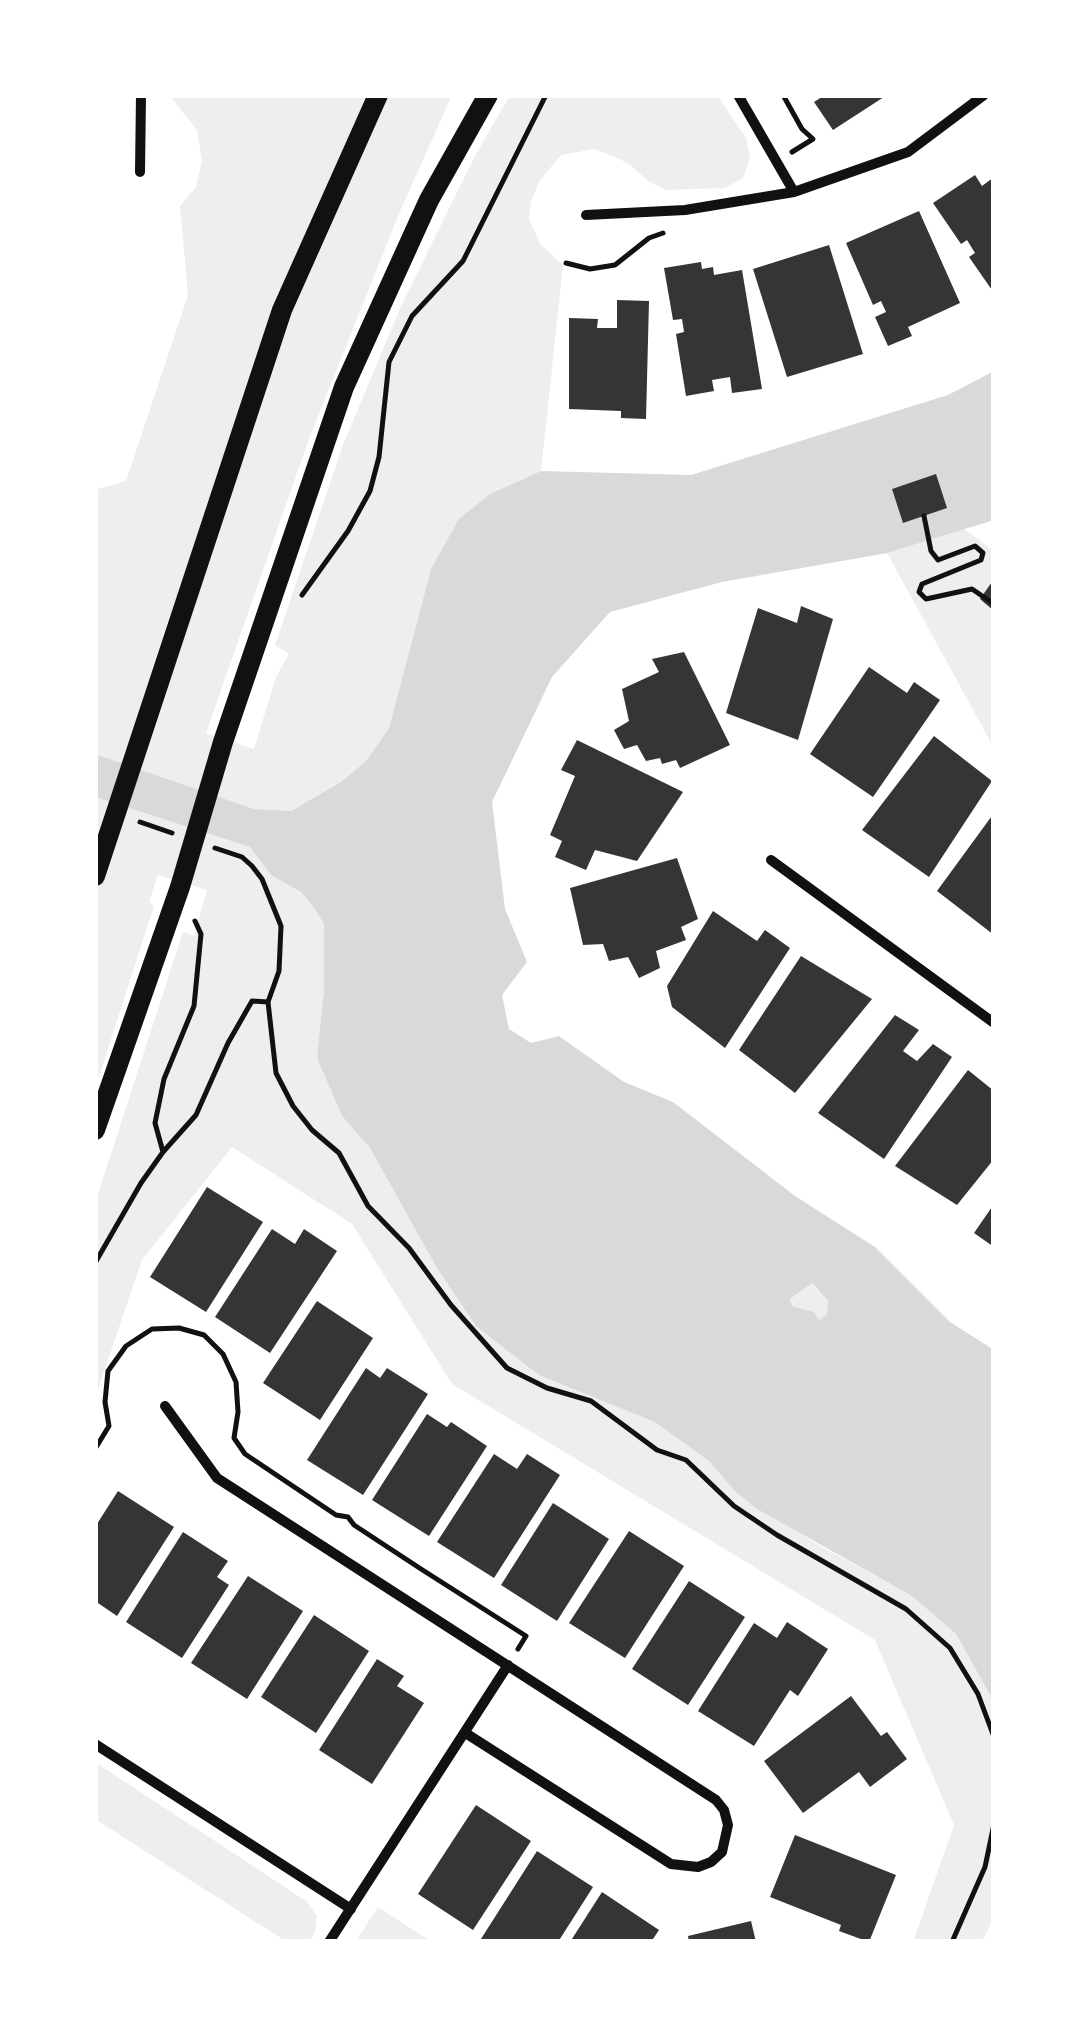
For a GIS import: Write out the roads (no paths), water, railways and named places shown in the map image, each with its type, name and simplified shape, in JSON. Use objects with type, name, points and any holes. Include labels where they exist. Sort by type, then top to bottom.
[{"type":"main road","points":[[95,876],[282,310],[378,95]]},
{"type":"main road","points":[[95,1130],[180,887],[223,742],[344,387],[429,200],[488,95]]},
{"type":"street","points":[[140,172],[141,95]]},
{"type":"street","points":[[738,95],[794,192]]},
{"type":"street","points":[[586,215],[685,210],[794,192],[908,152],[984,95]]},
{"type":"street","points":[[770,860],[994,1023]]},
{"type":"street","points":[[165,1406],[217,1478],[716,1800],[728,1825],[722,1852],[698,1868],[671,1864],[466,1734]]},
{"type":"street","points":[[330,1942],[508,1666]]},
{"type":"street","points":[[95,1744],[351,1909]]}]
